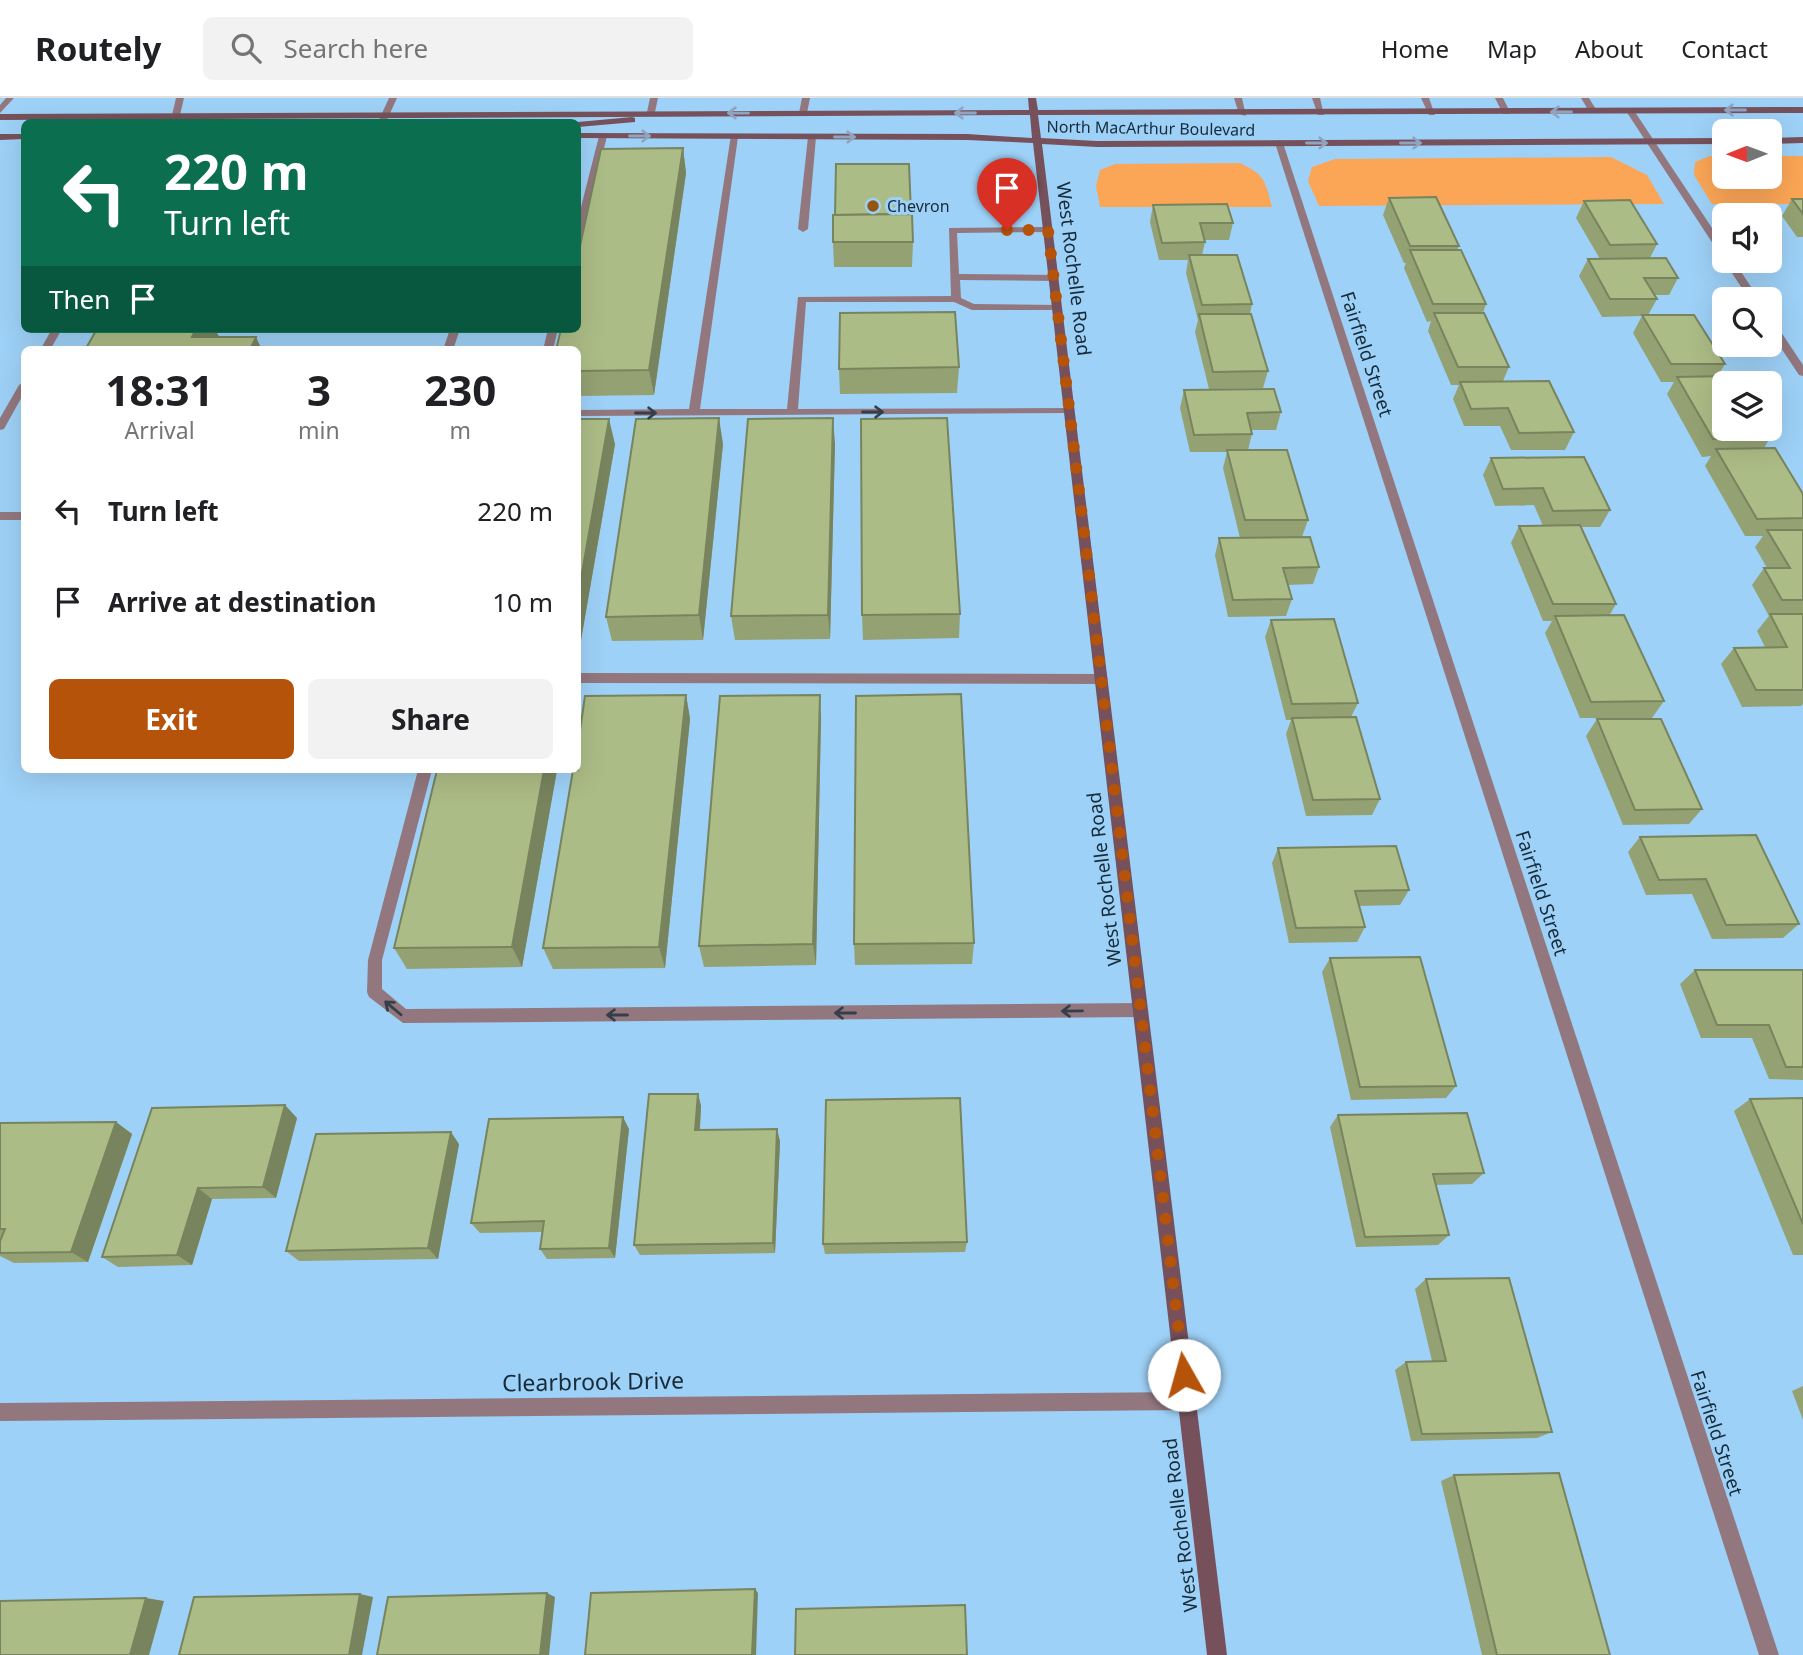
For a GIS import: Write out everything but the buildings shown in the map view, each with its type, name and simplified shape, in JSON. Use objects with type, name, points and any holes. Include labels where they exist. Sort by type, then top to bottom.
[{"type":"main road","name":"West Rochelle Road","points":[[1031,98],[1217,1655]]},
{"type":"main road","name":"North MacArthur Boulevard","points":[[0,117],[384,118],[651,112],[1243,114],[1803,110]]},
{"type":"main road","points":[[581,125],[636,120],[651,112]]},
{"type":"main road","name":"North MacArthur Boulevard","points":[[581,136],[967,137],[1097,144],[1712,141]]},
{"type":"main road","points":[[0,137],[21,137]]},
{"type":"main road","points":[[1782,141],[1803,140]]},
{"type":"street","points":[[0,110],[10,98]]},
{"type":"street","points":[[176,116],[180,98]]},
{"type":"street","points":[[384,118],[393,98]]},
{"type":"street","points":[[651,112],[654,98]]},
{"type":"street","points":[[803,113],[806,98]]},
{"type":"street","points":[[1238,98],[1243,114]]},
{"type":"street","points":[[1317,98],[1321,113]]},
{"type":"street","points":[[1425,98],[1432,113]]},
{"type":"street","points":[[1499,98],[1506,112]]},
{"type":"street","points":[[1585,98],[1593,111]]},
{"type":"street","points":[[1630,111],[1712,235]]},
{"type":"street","points":[[581,223],[603,136]]},
{"type":"street","points":[[694,412],[734,137]]},
{"type":"street","points":[[803,229],[812,137]]},
{"type":"street","name":"Fairfield Street","points":[[1279,143],[1769,1655]]},
{"type":"street","points":[[956,299],[952,230],[1048,230]]},
{"type":"street","points":[[955,278],[1054,278]]},
{"type":"street","points":[[792,412],[801,299],[956,299],[972,307],[1058,307]]},
{"type":"street","points":[[1782,342],[1803,373]]},
{"type":"street","points":[[0,427],[21,390]]},
{"type":"street","points":[[581,413],[1070,411]]},
{"type":"street","points":[[0,516],[21,516]]},
{"type":"street","points":[[581,678],[1102,679]]},
{"type":"street","points":[[424,773],[375,960],[374,992],[403,1017],[1141,1010]]},
{"type":"street","name":"Clearbrook Drive","points":[[0,1412],[1187,1401]]},
{"type":"shaded area","points":[[1712,156],[1712,189],[1782,189],[1782,156],[1803,156],[1803,204],[1712,204],[1694,175],[1695,162]]},
{"type":"shaded area","points":[[1611,157],[1647,175],[1664,204],[1319,206],[1308,181],[1312,167],[1335,159]]},
{"type":"shaded area","points":[[1240,163],[1263,179],[1272,207],[1100,207],[1096,186],[1100,170],[1115,164]]},
{"type":"place","name":"Chevron","points":[[873,206]]},
{"type":"route","points":[[1007,230],[1048,230],[1184,1375]]}]
